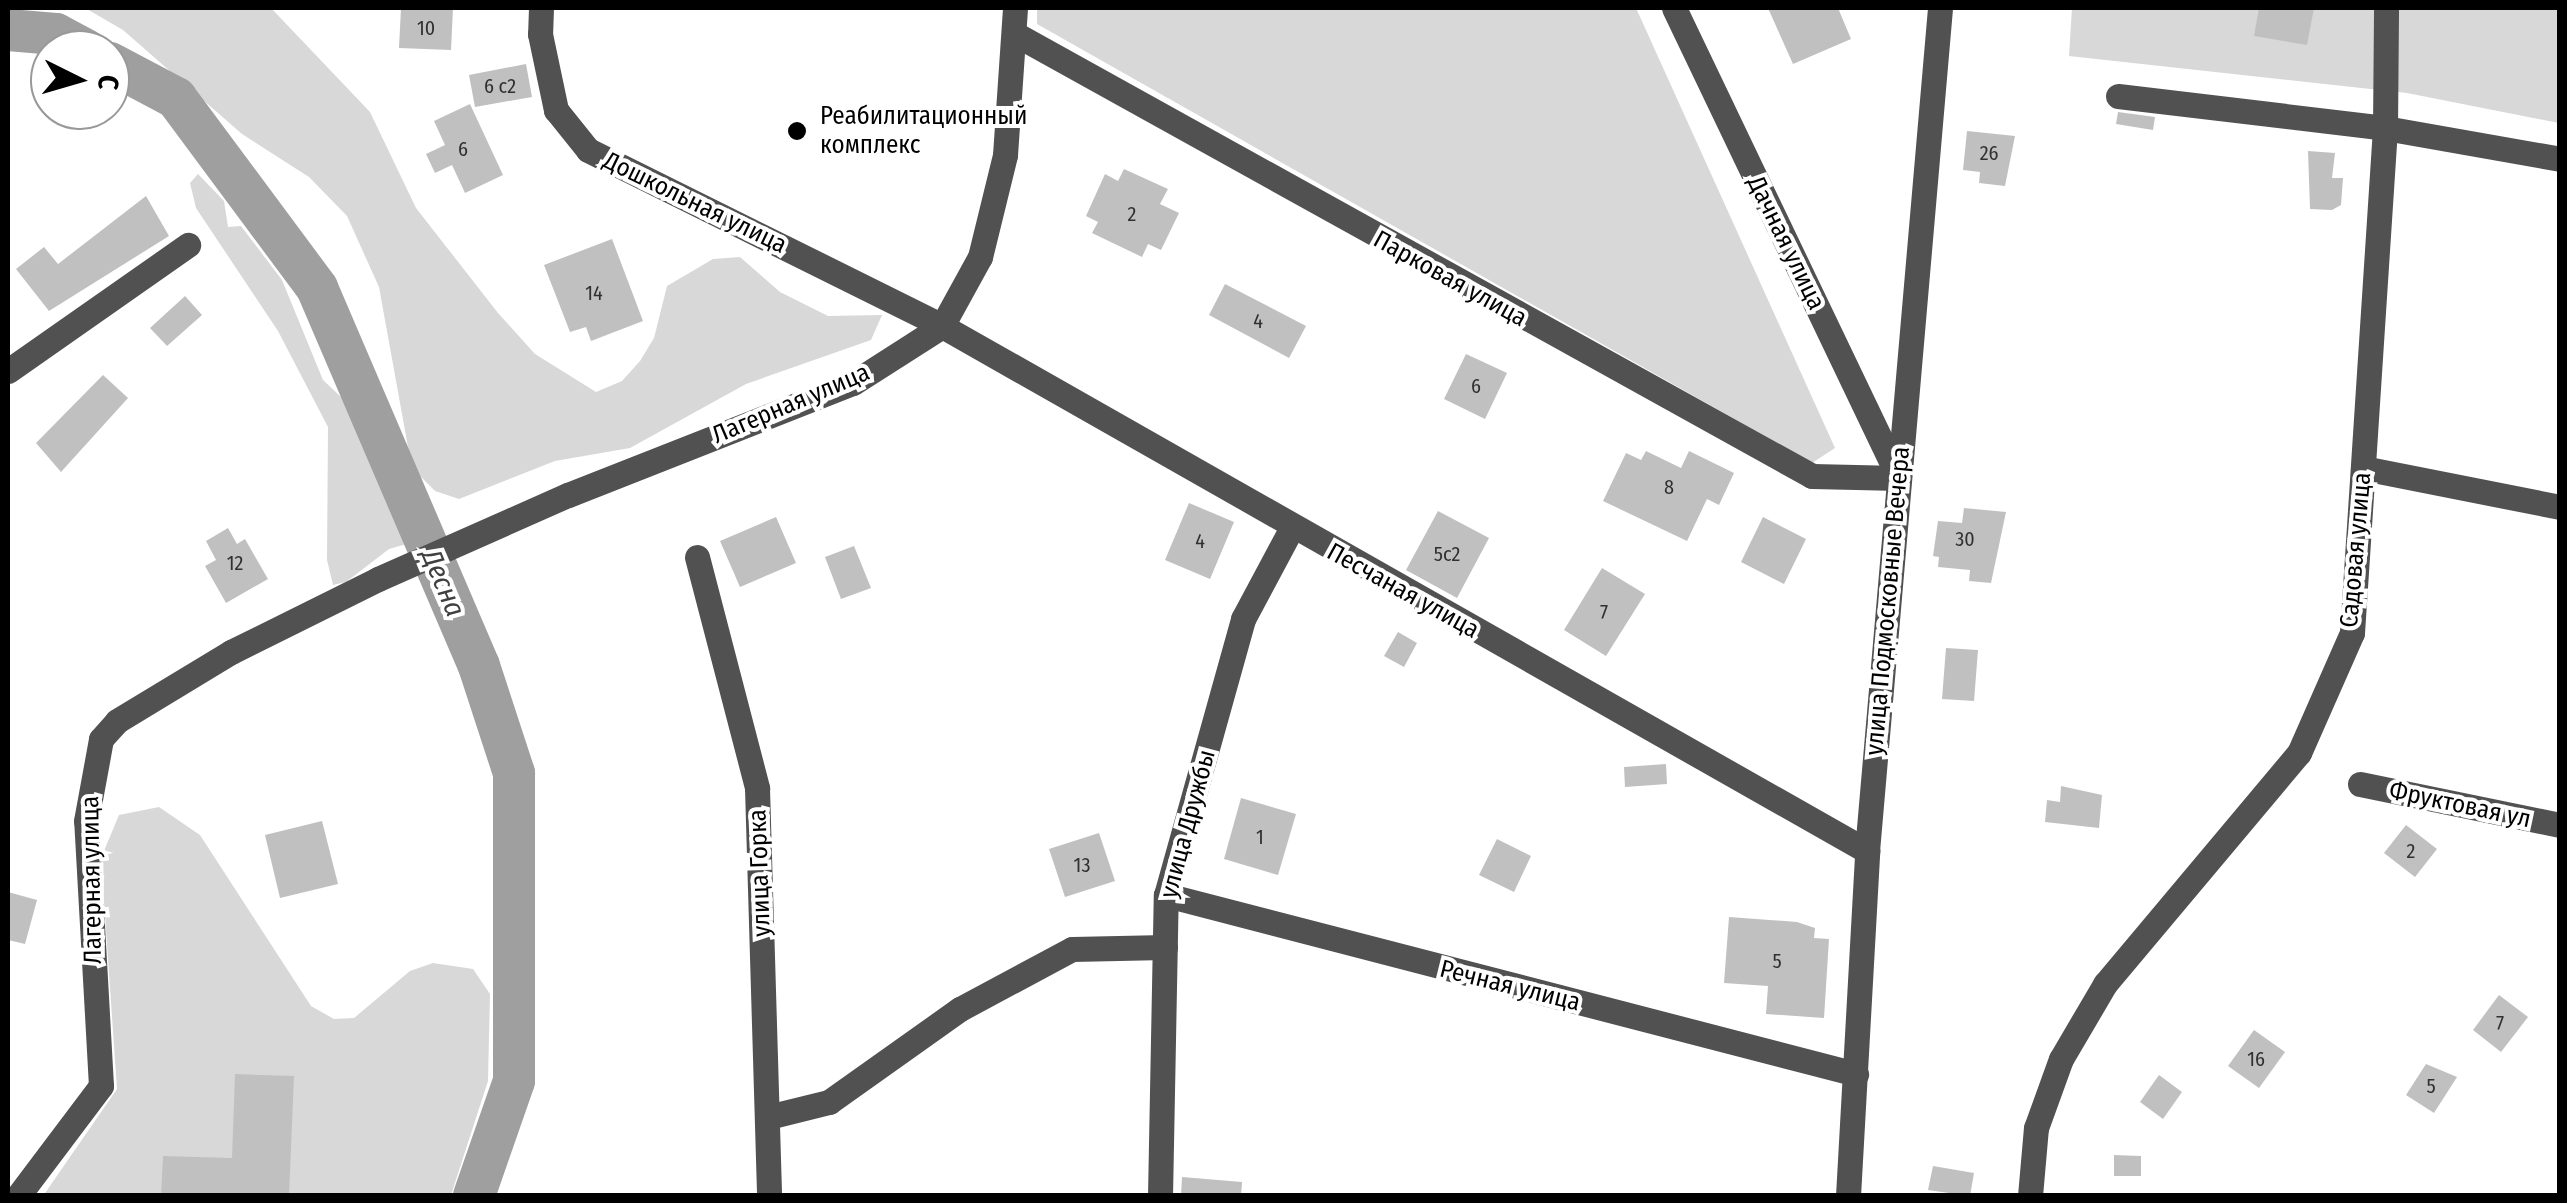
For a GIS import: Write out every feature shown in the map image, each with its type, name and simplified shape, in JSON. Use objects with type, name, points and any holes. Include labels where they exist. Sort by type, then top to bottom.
[{"type":"street","name":"Дошкольная улица","points":[[541,8],[540,34],[556,110],[588,150],[942,326]]},
{"type":"street","name":"Лагерная улица","points":[[18,1196],[100,1086],[86,821],[101,739],[117,721],[231,652],[378,579],[494,527],[853,384],[942,326],[980,257],[1006,155],[1015,8]]},
{"type":"street","name":"Дачная улица","points":[[1674,8],[1898,478]]},
{"type":"street","name":"улица Подмосковные Вечера","points":[[1848,1196],[1867,851],[1940,8]]},
{"type":"street","name":"Садовая улица","points":[[2030,1196],[2036,1128],[2062,1058],[2105,984],[2299,753],[2352,633],[2385,118],[2386,8]]},
{"type":"street","name":"Парковая улица","points":[[1015,34],[1812,476],[1898,478]]},
{"type":"street","points":[[2118,96],[2385,118],[2560,159]]},
{"type":"street","points":[[8,371],[188,245]]},
{"type":"street","name":"Песчаная улица","points":[[942,326],[1291,529],[1867,851]]},
{"type":"street","points":[[2363,468],[2560,507]]},
{"type":"street","name":"улица Дружбы","points":[[1160,1196],[1166,896],[1244,619],[1291,529]]},
{"type":"street","name":"улица Горка","points":[[696,558],[756,788],[769,1196]]},
{"type":"street","name":"Фруктовая ул","points":[[2360,784],[2560,825]]},
{"type":"street","name":"Речная улица","points":[[1166,896],[1856,1074]]},
{"type":"street","points":[[768,1118],[829,1102],[960,1009],[1072,949],[1165,947]]},
{"type":"shaded area","points":[[85,8],[271,8],[370,112],[416,208],[498,313],[535,354],[596,392],[622,381],[640,361],[654,338],[667,286],[713,259],[740,257],[780,292],[828,316],[882,315],[871,340],[746,384],[630,448],[555,461],[459,499],[435,491],[417,473],[408,447],[379,287],[347,216],[309,177],[242,134],[130,36],[130,30],[123,30]]},
{"type":"shaded area","points":[[1037,8],[1636,8],[1835,448],[1812,463],[1037,24]]},
{"type":"shaded area","points":[[2072,8],[2559,8],[2559,123],[2407,93],[2069,56]]},
{"type":"shaded area","points":[[198,174],[224,201],[228,227],[241,226],[282,280],[323,380],[342,398],[384,465],[410,543],[389,549],[346,582],[333,585],[327,560],[328,427],[278,331],[196,208],[190,183]]},
{"type":"shaded area","points":[[159,807],[200,835],[311,1006],[334,1019],[354,1018],[410,971],[433,963],[473,969],[490,994],[488,1081],[451,1195],[43,1196],[117,1089],[101,858],[119,815]]},
{"type":"building","points":[[401,8],[453,8],[451,50],[399,48]]},
{"type":"building","points":[[1768,8],[1838,8],[1851,39],[1793,64]]},
{"type":"building","points":[[2259,8],[2314,8],[2307,45],[2254,36]]},
{"type":"building","points":[[526,64],[532,97],[475,107],[469,75]]},
{"type":"building","points":[[470,104],[503,175],[465,193],[452,165],[435,173],[426,154],[445,145],[434,121]]},
{"type":"building","points":[[2118,112],[2155,117],[2153,130],[2116,124]]},
{"type":"building","points":[[1967,131],[2015,136],[2005,186],[1979,183],[1980,172],[1963,170]]},
{"type":"building","points":[[2308,151],[2335,153],[2332,178],[2343,178],[2341,205],[2332,210],[2310,209]]},
{"type":"building","points":[[1124,169],[1168,189],[1160,204],[1179,213],[1161,250],[1148,244],[1142,257],[1092,233],[1098,222],[1086,216],[1105,174],[1118,181]]},
{"type":"building","points":[[146,196],[169,236],[49,311],[16,269],[44,247],[58,264]]},
{"type":"building","points":[[612,239],[643,321],[591,341],[586,327],[570,332],[544,265]]},
{"type":"building","points":[[1225,284],[1306,326],[1289,358],[1209,315]]},
{"type":"building","points":[[185,296],[202,315],[167,346],[150,328]]},
{"type":"building","points":[[1466,354],[1507,373],[1485,419],[1444,399]]},
{"type":"building","points":[[103,375],[128,398],[61,472],[36,443]]},
{"type":"building","points":[[1646,451],[1681,468],[1689,451],[1734,473],[1719,505],[1707,499],[1687,541],[1603,501],[1626,453],[1641,460]]},
{"type":"building","points":[[1189,503],[1234,522],[1210,579],[1165,560]]},
{"type":"building","points":[[1964,508],[2006,512],[1991,583],[1969,581],[1970,570],[1938,567],[1939,557],[1933,556],[1938,521],[1962,523]]},
{"type":"building","points":[[1438,511],[1489,538],[1457,598],[1406,570]]},
{"type":"building","points":[[776,517],[796,563],[740,587],[720,541]]},
{"type":"building","points":[[1763,517],[1806,539],[1784,584],[1741,562]]},
{"type":"building","points":[[228,528],[237,544],[245,539],[268,579],[226,603],[205,566],[216,560],[206,541]]},
{"type":"building","points":[[854,546],[871,588],[841,599],[825,557]]},
{"type":"building","points":[[1602,568],[1645,594],[1606,656],[1564,630]]},
{"type":"building","points":[[1398,632],[1417,643],[1404,667],[1384,656]]},
{"type":"building","points":[[1946,648],[1978,650],[1974,701],[1942,699]]},
{"type":"building","points":[[1666,764],[1667,784],[1625,787],[1624,767]]},
{"type":"building","points":[[2061,786],[2102,795],[2099,828],[2045,822],[2047,800],[2060,802]]},
{"type":"building","points":[[1241,798],[1296,814],[1278,875],[1224,859]]},
{"type":"building","points":[[322,821],[338,884],[280,898],[265,835]]},
{"type":"building","points":[[2406,825],[2437,849],[2415,877],[2384,853]]},
{"type":"building","points":[[1099,833],[1115,881],[1065,897],[1049,849]]},
{"type":"building","points":[[1497,839],[1531,856],[1514,892],[1479,875]]},
{"type":"building","points":[[8,892],[37,900],[25,944],[8,940]]},
{"type":"building","points":[[1729,917],[1797,922],[1815,928],[1814,938],[1829,939],[1824,1018],[1766,1014],[1768,986],[1724,983]]},
{"type":"building","points":[[2499,995],[2528,1017],[2501,1052],[2473,1030]]},
{"type":"building","points":[[2254,1030],[2285,1052],[2259,1088],[2228,1066]]},
{"type":"building","points":[[2426,1064],[2457,1077],[2434,1113],[2406,1095]]},
{"type":"building","points":[[235,1074],[294,1076],[289,1196],[161,1196],[163,1156],[232,1158]]},
{"type":"building","points":[[2159,1075],[2182,1092],[2163,1119],[2140,1102]]},
{"type":"building","points":[[2114,1155],[2141,1156],[2141,1176],[2114,1176]]},
{"type":"building","points":[[1933,1166],[1974,1173],[1970,1196],[1928,1190]]},
{"type":"building","points":[[1182,1177],[1242,1182],[1241,1196],[1181,1196]]},
{"type":"waterway","name":"Десна","points":[[8,30],[30,32]]},
{"type":"waterway","name":"Десна","points":[[130,74],[176,98],[317,288],[479,666],[514,773],[514,1081],[474,1196]]},
{"type":"place","name":"Реабилитационный комплекс","points":[[797,131]]}]
